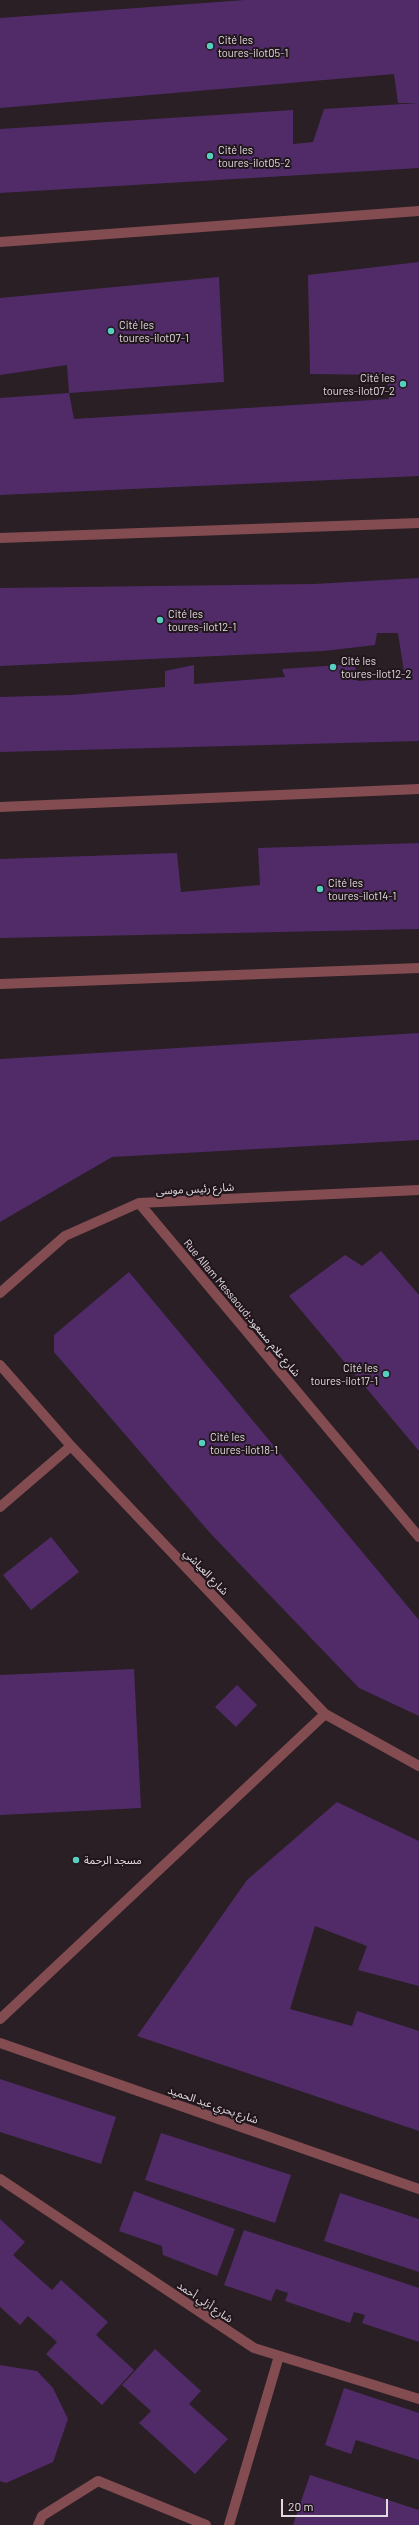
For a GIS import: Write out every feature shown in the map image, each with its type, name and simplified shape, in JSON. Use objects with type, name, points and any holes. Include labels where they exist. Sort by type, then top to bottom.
[{"type":"street","points":[[0,242],[419,211]]},
{"type":"street","points":[[0,538],[419,524]]},
{"type":"street","points":[[0,807],[419,789]]},
{"type":"street","points":[[0,984],[419,968]]},
{"type":"street","name":"شارع رئيس موسى","points":[[0,1293],[65,1236],[139,1204],[419,1190]]},
{"type":"street","name":"Rue Allam Messaoud;شارع علام مسعود","points":[[139,1204],[419,1537]]},
{"type":"street","name":"شارع العياشي","points":[[0,1364],[70,1446],[325,1714],[419,1766]]},
{"type":"street","points":[[0,1507],[70,1446]]},
{"type":"street","points":[[0,2019],[325,1714]]},
{"type":"street","name":"شارع بحري عبد الحميد","points":[[0,2043],[419,2189]]},
{"type":"street","name":"شارع أزلي أحمد","points":[[0,2179],[254,2348],[419,2399]]},
{"type":"street","points":[[229,2525],[279,2356]]},
{"type":"street","points":[[38,2525],[42,2516],[98,2481],[206,2525]]},
{"type":"building","name":"Cité les toures-ilot05-1","points":[[245,0],[419,0],[419,103],[398,103],[394,74],[0,108],[0,18]]},
{"type":"building","name":"Cité les toures-ilot05-2","points":[[419,103],[419,168],[0,193],[0,129],[293,110],[293,144],[313,142],[324,109]]},
{"type":"building","name":"Cité les toures-ilot07-2","points":[[419,262],[419,476],[0,495],[0,398],[69,393],[74,419],[389,399],[387,375],[310,374],[308,275]]},
{"type":"building","name":"Cité les toures-ilot07-1","points":[[219,277],[224,382],[69,393],[67,365],[0,375],[0,298]]},
{"type":"building","points":[[419,578],[419,741],[0,752],[0,697],[71,695],[165,687],[165,671],[194,665],[194,684],[285,677],[282,669],[355,664],[357,681],[405,678],[398,633],[377,633],[375,645],[324,651],[0,666],[0,588],[314,584]]},
{"type":"building","name":"Cité les toures-ilot14-1","points":[[419,843],[419,929],[0,938],[0,859],[177,853],[181,892],[260,885],[258,848]]},
{"type":"building","points":[[419,1033],[419,1140],[112,1157],[0,1222],[0,1059]]},
{"type":"building","name":"Cité les toures-ilot17-1","points":[[381,1251],[419,1295],[419,1451],[289,1296],[345,1255],[362,1266]]},
{"type":"building","name":"Cité les toures-ilot18-1","points":[[129,1272],[419,1620],[419,1716],[359,1688],[210,1533],[54,1352],[54,1335]]},
{"type":"building","points":[[51,1537],[79,1572],[31,1610],[3,1575]]},
{"type":"building","points":[[134,1669],[141,1808],[0,1815],[0,1675]]},
{"type":"building","points":[[237,1685],[257,1705],[236,1727],[215,1707]]},
{"type":"building","points":[[337,1802],[419,1841],[419,1986],[358,1970],[367,1946],[315,1926],[290,2009],[352,2026],[357,2011],[419,2031],[419,2131],[137,2036],[247,1880]]},
{"type":"building","points":[[0,2079],[116,2117],[101,2164],[0,2132]]},
{"type":"building","points":[[161,2133],[291,2175],[275,2223],[145,2180]]},
{"type":"building","points":[[134,2191],[235,2229],[217,2276],[163,2255],[162,2246],[119,2231]]},
{"type":"building","points":[[340,2193],[419,2219],[419,2272],[324,2241]]},
{"type":"building","points":[[0,2219],[25,2242],[13,2255],[52,2290],[61,2280],[108,2322],[96,2335],[134,2370],[102,2405],[46,2354],[57,2342],[28,2316],[20,2325],[0,2307]]},
{"type":"building","points":[[244,2230],[419,2288],[419,2342],[362,2323],[365,2315],[354,2312],[350,2323],[285,2301],[288,2293],[276,2289],[271,2301],[224,2285]]},
{"type":"building","points":[[155,2349],[201,2391],[189,2404],[228,2439],[195,2474],[139,2423],[151,2411],[122,2385]]},
{"type":"building","points":[[0,2365],[37,2371],[53,2388],[68,2419],[53,2462],[6,2483],[0,2481]]},
{"type":"building","points":[[344,2388],[419,2413],[419,2460],[356,2440],[351,2454],[325,2445]]},
{"type":"building","points":[[310,2475],[419,2510],[419,2525],[293,2525]]},
{"type":"place","name":"Cité les toures-ilot05-1","points":[[210,46]]},
{"type":"place","name":"Cité les toures-ilot05-2","points":[[210,156]]},
{"type":"place","name":"Cité les toures-ilot07-1","points":[[111,331]]},
{"type":"place","name":"Cité les toures-ilot07-2","points":[[403,384]]},
{"type":"place","name":"Cité les toures-ilot12-1","points":[[160,620]]},
{"type":"place","name":"Cité les toures-ilot12-2","points":[[333,667]]},
{"type":"place","name":"Cité les toures-ilot14-1","points":[[320,889]]},
{"type":"place","name":"Cité les toures-ilot17-1","points":[[386,1374]]},
{"type":"place","name":"Cité les toures-ilot18-1","points":[[202,1443]]},
{"type":"place","name":"مسجد الرحمة","points":[[76,1860]]}]
